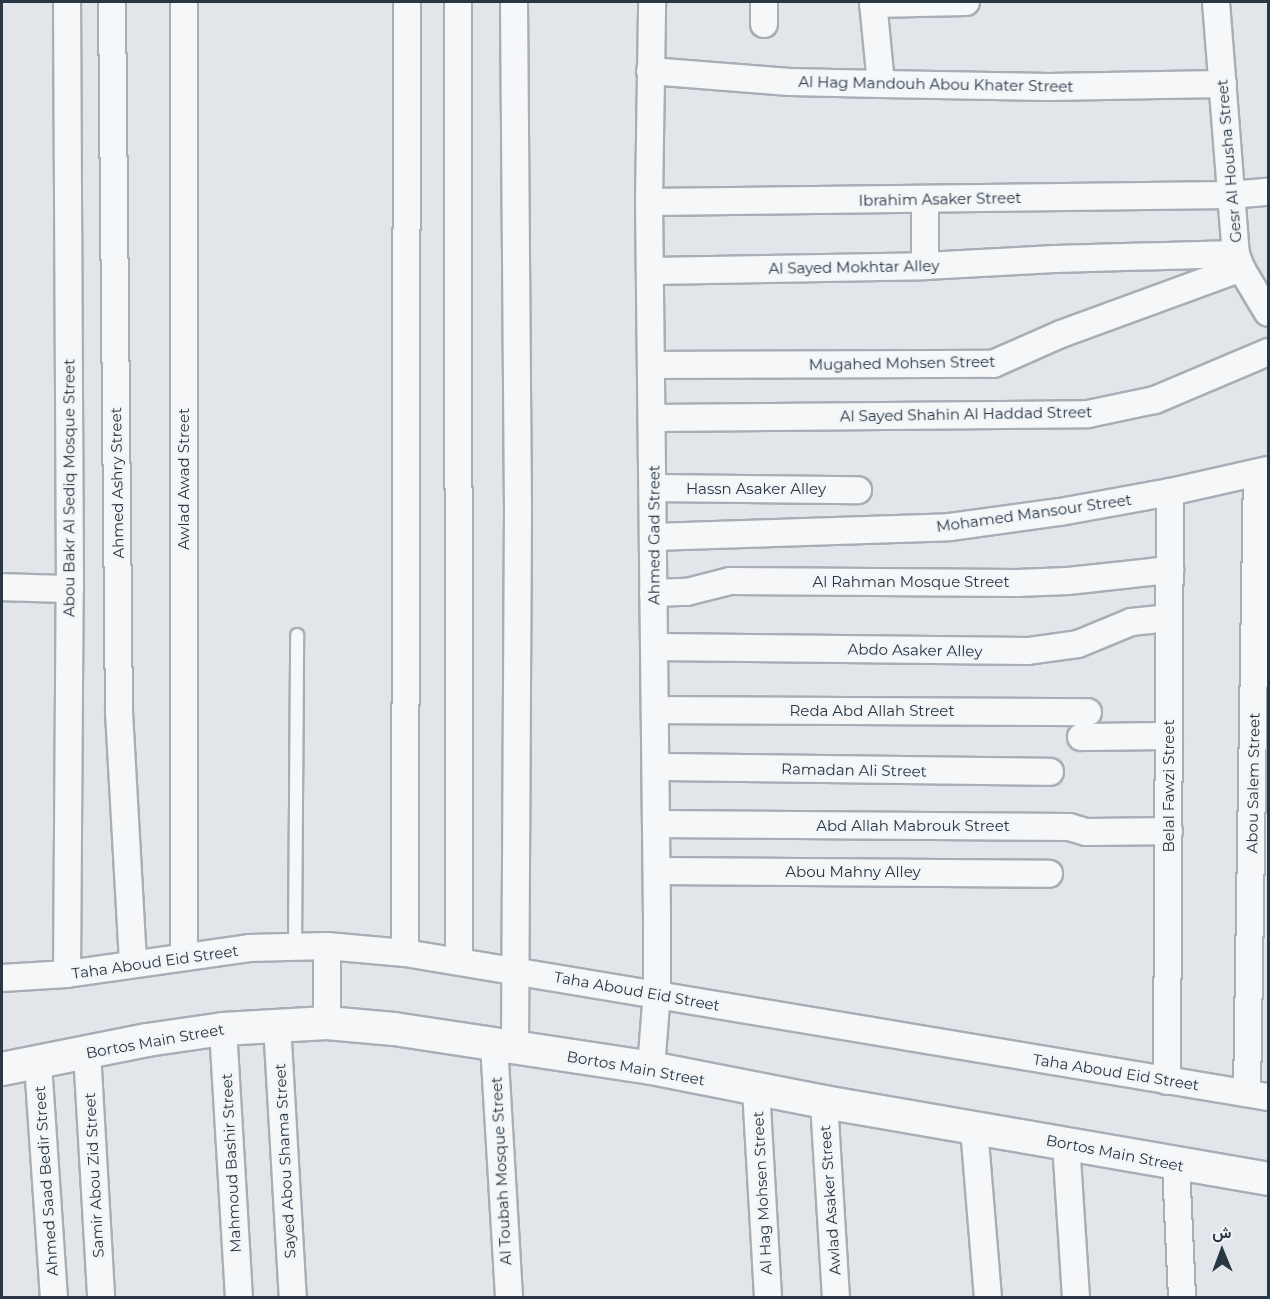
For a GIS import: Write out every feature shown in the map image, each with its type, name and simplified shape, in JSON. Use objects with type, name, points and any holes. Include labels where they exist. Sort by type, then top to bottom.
[{"type":"street","name":"Abou Bakr Al Sediq Mosque Street","points":[[67,2],[70,589],[67,974]]},
{"type":"street","name":"Ahmed Ashry Street","points":[[112,2],[119,712],[133,964]]},
{"type":"street","name":"Awlad Awad Street","points":[[184,2],[184,957]]},
{"type":"street","points":[[405,953],[407,2]]},
{"type":"street","points":[[458,2],[459,961]]},
{"type":"street","name":"Al Toubah Mosque Street","points":[[509,1298],[505,1046],[514,970],[518,508],[514,2]]},
{"type":"street","name":"Ahmed Gad Street","points":[[651,1068],[657,994],[656,646],[653,593],[652,271],[649,202],[652,2]]},
{"type":"street","points":[[881,84],[873,3],[966,2]]},
{"type":"street","name":"Gesr Al Housha Street","points":[[1216,2],[1230,195],[1239,261],[1269,313]]},
{"type":"street","name":"Al Hag Mandouh Abou Khater Street","points":[[650,71],[790,82],[1049,87],[1223,84]]},
{"type":"street","name":"Ibrahim Asaker Street","points":[[649,202],[1230,195],[1269,192]]},
{"type":"street","points":[[925,199],[925,266]]},
{"type":"street","name":"Al Sayed Mokhtar Alley","points":[[652,271],[925,266],[1055,259],[1239,261]]},
{"type":"street","name":"Mugahed Mohsen Street","points":[[652,364],[993,364],[1239,261]]},
{"type":"street","name":"Al Sayed Shahin Al Haddad Street","points":[[653,418],[1088,414],[1155,400],[1269,352]]},
{"type":"street","name":"Mohamed Mansour Street","points":[[653,537],[950,527],[1060,512],[1263,472]]},
{"type":"street","name":"Abou Salem Street","points":[[1258,1095],[1263,472]]},
{"type":"street","name":"Hassn Asaker Alley","points":[[653,488],[858,490]]},
{"type":"street","name":"Belal Fawzi Street","points":[[1167,1081],[1170,492]]},
{"type":"street","name":"Al Rahman Mosque Street","points":[[653,593],[687,592],[712,583],[730,581],[1017,583],[1068,581],[1170,570]]},
{"type":"street","points":[[2,587],[70,589]]},
{"type":"street","name":"Abdo Asaker Alley","points":[[656,646],[1028,651],[1078,644],[1131,622],[1170,618]]},
{"type":"street","name":"Reda Abd Allah Street","points":[[656,710],[1088,712]]},
{"type":"street","points":[[1081,737],[1169,736]]},
{"type":"street","name":"Ramadan Ali Street","points":[[657,767],[1050,772]]},
{"type":"street","name":"Abd Allah Mabrouk Street","points":[[657,824],[1058,827],[1086,832],[1168,831]]},
{"type":"street","name":"Abou Mahny Alley","points":[[657,871],[1049,874]]},
{"type":"street","points":[[327,946],[327,1023]]},
{"type":"street","name":"Taha Aboud Eid Street","points":[[2,978],[67,974],[249,948],[327,946],[405,953],[1258,1095]]},
{"type":"street","name":"Bortos Main Street","points":[[2,1069],[223,1029],[277,1024],[327,1023],[394,1029],[651,1068],[824,1102],[1066,1143],[1176,1165],[1269,1179]]},
{"type":"street","name":"Sayed Abou Shama Street","points":[[277,1024],[293,1298]]},
{"type":"street","name":"Mahmoud Bashir Street","points":[[223,1029],[239,1298]]},
{"type":"street","name":"Samir Abou Zid Street","points":[[87,1052],[101,1298]]},
{"type":"street","name":"Ahmed Saad Bedir Street","points":[[39,1064],[54,1298]]},
{"type":"street","name":"Al Hag Mohsen Street","points":[[756,1089],[768,1298]]},
{"type":"street","name":"Awlad Asaker Street","points":[[824,1102],[836,1298]]},
{"type":"street","points":[[974,1128],[988,1298]]},
{"type":"street","points":[[1066,1143],[1076,1298]]},
{"type":"street","points":[[1176,1165],[1182,1298]]},
{"type":"lane","points":[[295,946],[297,635]]}]
